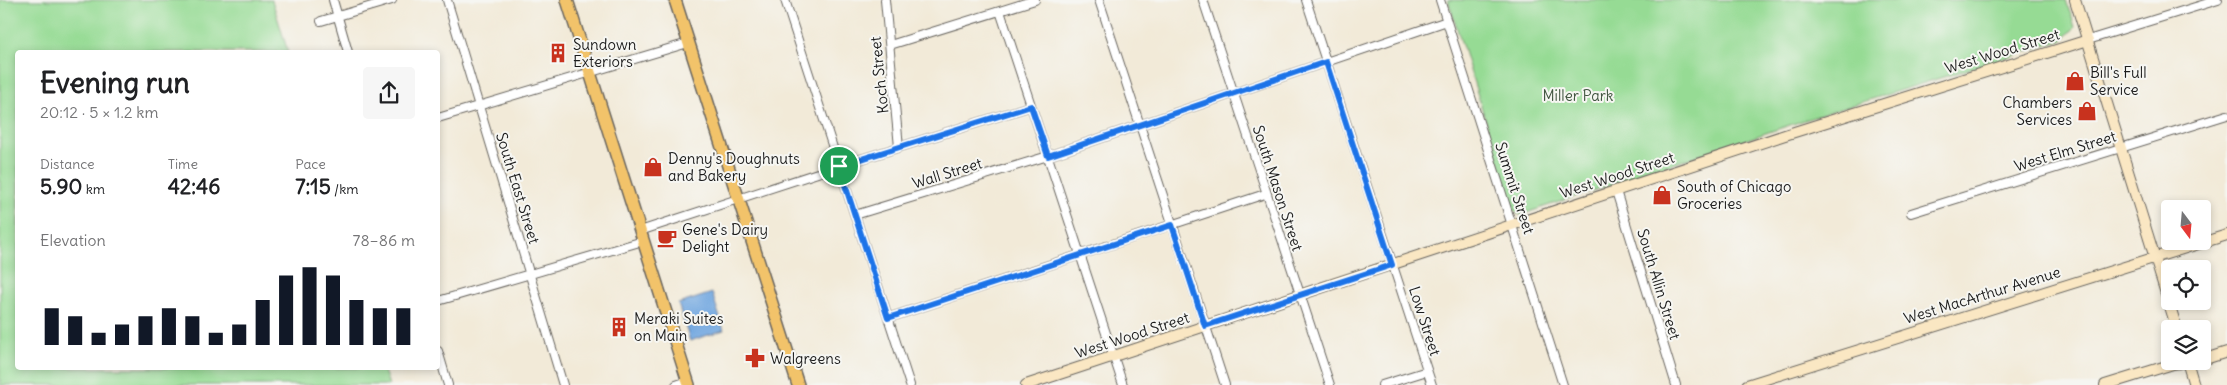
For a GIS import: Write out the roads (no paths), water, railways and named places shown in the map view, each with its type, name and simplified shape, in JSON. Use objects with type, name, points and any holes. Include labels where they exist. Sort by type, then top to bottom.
[{"type":"main road","points":[[567,0],[689,383]]},
{"type":"main road","points":[[675,0],[798,385]]},
{"type":"street","points":[[333,0],[347,50]]},
{"type":"street","points":[[321,21],[392,0]]},
{"type":"street","name":"South East Street","points":[[447,0],[563,385]]},
{"type":"street","points":[[785,0],[910,385]]},
{"type":"street","name":"Koch Street","points":[[885,0],[899,147]]},
{"type":"street","points":[[890,45],[1035,0]]},
{"type":"street","points":[[1100,0],[1225,385]]},
{"type":"street","name":"South Mason Street","points":[[1203,0],[1265,194],[1330,385]]},
{"type":"street","name":"Low Street","points":[[1306,0],[1432,385]]},
{"type":"street","name":"Summit Street","points":[[1440,0],[1563,385]]},
{"type":"street","points":[[2075,0],[2174,320]]},
{"type":"street","name":"West Wood Street","points":[[1026,385],[1941,85],[2218,0]]},
{"type":"street","points":[[1000,11],[1123,385]]},
{"type":"street","name":"Wall Street","points":[[855,215],[1048,156],[1232,92],[1447,21]]},
{"type":"street","points":[[440,117],[688,43]]},
{"type":"street","points":[[440,300],[530,274],[641,236],[738,199],[1031,106]]},
{"type":"street","name":"West Elm Street","points":[[1910,213],[2227,115]]},
{"type":"street","name":"South Allin Street","points":[[1616,191],[1676,385]]},
{"type":"street","points":[[888,318],[1265,194]]},
{"type":"street","name":"West MacArthur Avenue","points":[[1747,385],[2227,235]]},
{"type":"street","points":[[2211,357],[2227,352]]},
{"type":"street","points":[[440,358],[448,385]]},
{"type":"street","points":[[2105,385],[2161,368]]},
{"type":"street","points":[[2189,370],[2194,385]]},
{"type":"street","points":[[1382,385],[1427,371]]},
{"type":"street","points":[[676,385],[689,383]]},
{"type":"water","points":[[712,293],[724,330],[690,341],[678,304]]},
{"type":"place","name":"Sundown Exteriors","points":[[558,53]]},
{"type":"place","name":"Bill's Full Service","points":[[2075,81]]},
{"type":"place","name":"Chambers Services","points":[[2087,111]]},
{"type":"place","name":"Denny's Doughnuts and Bakery","points":[[653,167]]},
{"type":"place","name":"South of Chicago Groceries","points":[[1662,195]]},
{"type":"place","name":"Gene's Dairy Delight","points":[[667,238]]},
{"type":"place","name":"Meraki Suites on Main","points":[[619,327]]},
{"type":"place","name":"Walgreens","points":[[755,358]]},
{"type":"park label","name":"Miller Park","points":[[1578,95]]}]
